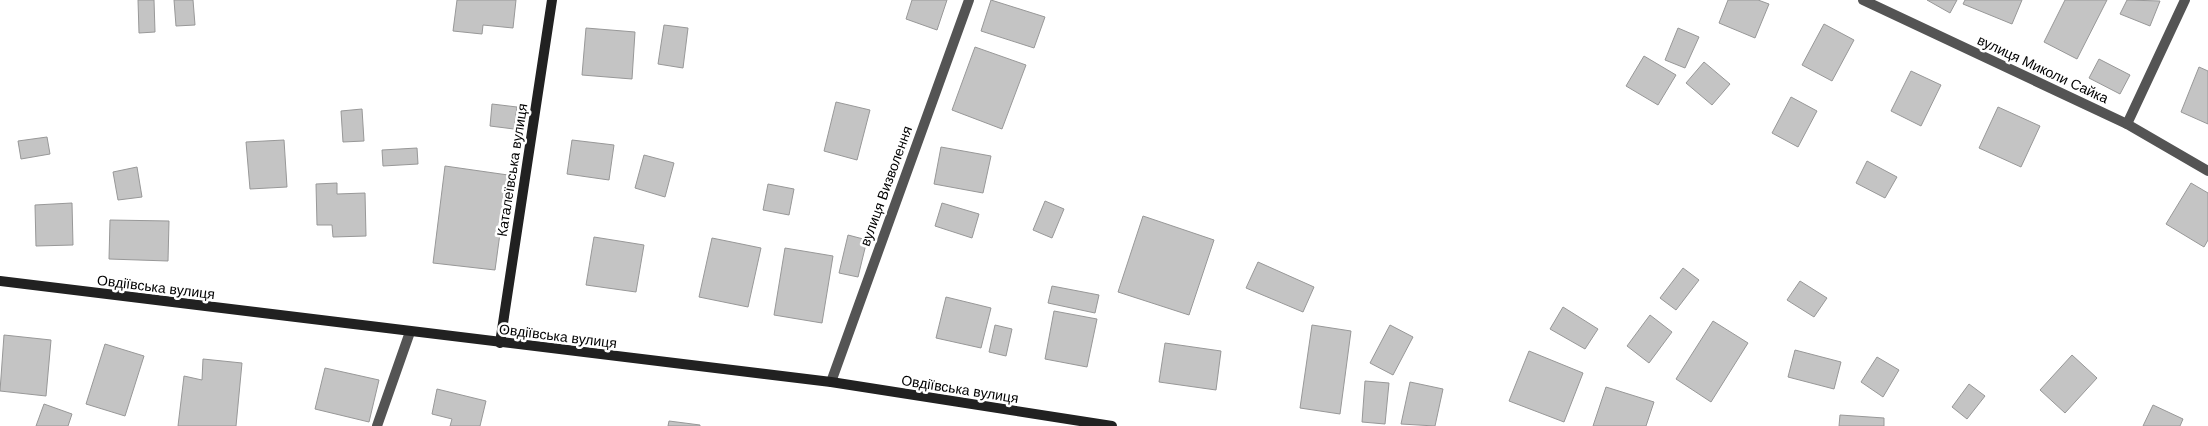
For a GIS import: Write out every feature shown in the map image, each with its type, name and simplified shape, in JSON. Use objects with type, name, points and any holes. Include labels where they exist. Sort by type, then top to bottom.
[{"type":"main road","name":"Каталеївська вулиця","points":[[500,343],[552,0]]},
{"type":"main road","name":"Овдіївська вулиця","points":[[0,281],[831,382],[1112,426]]},
{"type":"street","name":"вулиця Визволення","points":[[831,382],[969,0]]},
{"type":"street","name":"вулиця Миколи Сайка","points":[[1863,0],[2127,124],[2208,171]]},
{"type":"street","points":[[2127,124],[2185,0]]},
{"type":"street","points":[[377,426],[410,332]]},
{"type":"building","points":[[138,0],[154,0],[155,32],[139,33]]},
{"type":"building","points":[[174,0],[193,0],[195,25],[176,26]]},
{"type":"building","points":[[457,0],[516,0],[513,28],[483,25],[482,34],[453,31]]},
{"type":"building","points":[[912,0],[947,0],[937,30],[906,19]]},
{"type":"building","points":[[991,0],[1045,17],[1034,48],[981,31]]},
{"type":"building","points":[[1728,0],[1758,0],[1769,4],[1755,38],[1719,23]]},
{"type":"building","points":[[1927,0],[1957,0],[1950,13]]},
{"type":"building","points":[[1965,0],[2022,0],[2012,24],[1963,4]]},
{"type":"building","points":[[2065,0],[2107,0],[2077,59],[2044,42]]},
{"type":"building","points":[[2127,0],[2160,1],[2150,26],[2120,14]]},
{"type":"building","points":[[1824,24],[1854,40],[1832,81],[1802,65]]},
{"type":"building","points":[[664,25],[688,28],[683,68],[658,64]]},
{"type":"building","points":[[586,28],[635,32],[632,79],[582,75]]},
{"type":"building","points":[[1678,28],[1699,37],[1685,68],[1665,60]]},
{"type":"building","points":[[975,47],[1026,65],[1002,129],[952,110]]},
{"type":"building","points":[[1644,56],[1676,75],[1658,105],[1626,86]]},
{"type":"building","points":[[2099,59],[2130,75],[2120,94],[2089,78]]},
{"type":"building","points":[[1704,62],[1730,84],[1712,105],[1686,83]]},
{"type":"building","points":[[2199,67],[2208,71],[2208,124],[2181,112]]},
{"type":"building","points":[[1911,71],[1941,85],[1921,126],[1891,111]]},
{"type":"building","points":[[1791,97],[1817,111],[1798,147],[1772,133]]},
{"type":"building","points":[[836,102],[870,110],[857,160],[824,151]]},
{"type":"building","points":[[492,104],[517,107],[514,129],[490,126]]},
{"type":"building","points":[[1998,107],[2040,126],[2021,167],[1979,148]]},
{"type":"building","points":[[362,109],[364,141],[343,142],[341,111]]},
{"type":"building","points":[[47,137],[50,154],[21,159],[18,141]]},
{"type":"building","points":[[284,140],[287,187],[250,189],[246,142]]},
{"type":"building","points":[[572,140],[614,145],[609,180],[567,174]]},
{"type":"building","points":[[941,147],[991,156],[983,193],[934,184]]},
{"type":"building","points":[[417,148],[418,164],[383,166],[382,150]]},
{"type":"building","points":[[644,155],[674,163],[665,197],[635,188]]},
{"type":"building","points":[[1867,161],[1897,177],[1885,198],[1856,183]]},
{"type":"building","points":[[445,166],[508,175],[495,270],[433,263]]},
{"type":"building","points":[[137,167],[142,197],[118,200],[113,172]]},
{"type":"building","points":[[337,183],[337,194],[365,193],[366,236],[333,237],[332,225],[317,225],[316,184]]},
{"type":"building","points":[[2191,183],[2208,193],[2208,240],[2204,247],[2166,224]]},
{"type":"building","points":[[768,184],[794,189],[789,215],[763,210]]},
{"type":"building","points":[[1045,201],[1064,209],[1052,238],[1033,230]]},
{"type":"building","points":[[72,203],[73,245],[36,246],[35,205]]},
{"type":"building","points":[[942,203],[979,214],[972,238],[935,226]]},
{"type":"building","points":[[1143,216],[1214,240],[1189,315],[1118,292]]},
{"type":"building","points":[[110,220],[169,221],[168,261],[109,259]]},
{"type":"building","points":[[848,235],[867,240],[858,277],[839,273]]},
{"type":"building","points":[[594,237],[644,245],[636,292],[586,285]]},
{"type":"building","points":[[712,238],[761,248],[748,307],[699,297]]},
{"type":"building","points":[[785,248],[833,256],[822,323],[774,315]]},
{"type":"building","points":[[1258,262],[1314,287],[1303,312],[1246,288]]},
{"type":"building","points":[[1683,268],[1699,280],[1676,310],[1660,298]]},
{"type":"building","points":[[1800,281],[1827,298],[1814,317],[1787,300]]},
{"type":"building","points":[[1052,286],[1099,295],[1095,313],[1048,303]]},
{"type":"building","points":[[946,297],[991,308],[981,348],[936,338]]},
{"type":"building","points":[[1563,307],[1598,329],[1585,349],[1550,329]]},
{"type":"building","points":[[1054,311],[1097,319],[1087,367],[1045,359]]},
{"type":"building","points":[[1650,315],[1672,332],[1649,363],[1627,346]]},
{"type":"building","points":[[1713,321],[1748,343],[1711,402],[1676,379]]},
{"type":"building","points":[[995,325],[1012,329],[1006,356],[989,352]]},
{"type":"building","points":[[1312,325],[1351,331],[1340,414],[1300,408]]},
{"type":"building","points":[[1390,325],[1413,337],[1393,375],[1370,363]]},
{"type":"building","points":[[4,335],[51,340],[46,396],[0,391]]},
{"type":"building","points":[[1165,343],[1221,351],[1216,390],[1159,382]]},
{"type":"building","points":[[105,344],[144,356],[125,416],[86,404]]},
{"type":"building","points":[[1795,350],[1841,362],[1834,389],[1788,377]]},
{"type":"building","points":[[1529,351],[1583,373],[1564,422],[1509,401]]},
{"type":"building","points":[[2072,355],[2097,378],[2065,413],[2040,390]]},
{"type":"building","points":[[1877,357],[1899,370],[1883,397],[1861,382]]},
{"type":"building","points":[[203,359],[242,363],[236,426],[178,426],[184,376],[202,380]]},
{"type":"building","points":[[325,368],[379,380],[369,422],[315,409]]},
{"type":"building","points":[[1365,381],[1389,383],[1385,424],[1362,422]]},
{"type":"building","points":[[1410,382],[1443,389],[1435,426],[1401,424]]},
{"type":"building","points":[[1969,384],[1985,396],[1967,419],[1952,407]]},
{"type":"building","points":[[1606,387],[1654,402],[1646,426],[1593,426]]},
{"type":"building","points":[[437,389],[486,401],[480,426],[450,426],[452,419],[432,414]]},
{"type":"building","points":[[44,404],[72,414],[68,426],[36,426]]},
{"type":"building","points":[[2153,405],[2183,419],[2180,426],[2143,426]]},
{"type":"building","points":[[1840,415],[1884,418],[1884,426],[1839,426]]},
{"type":"building","points":[[669,421],[700,425],[700,426],[668,426]]}]
